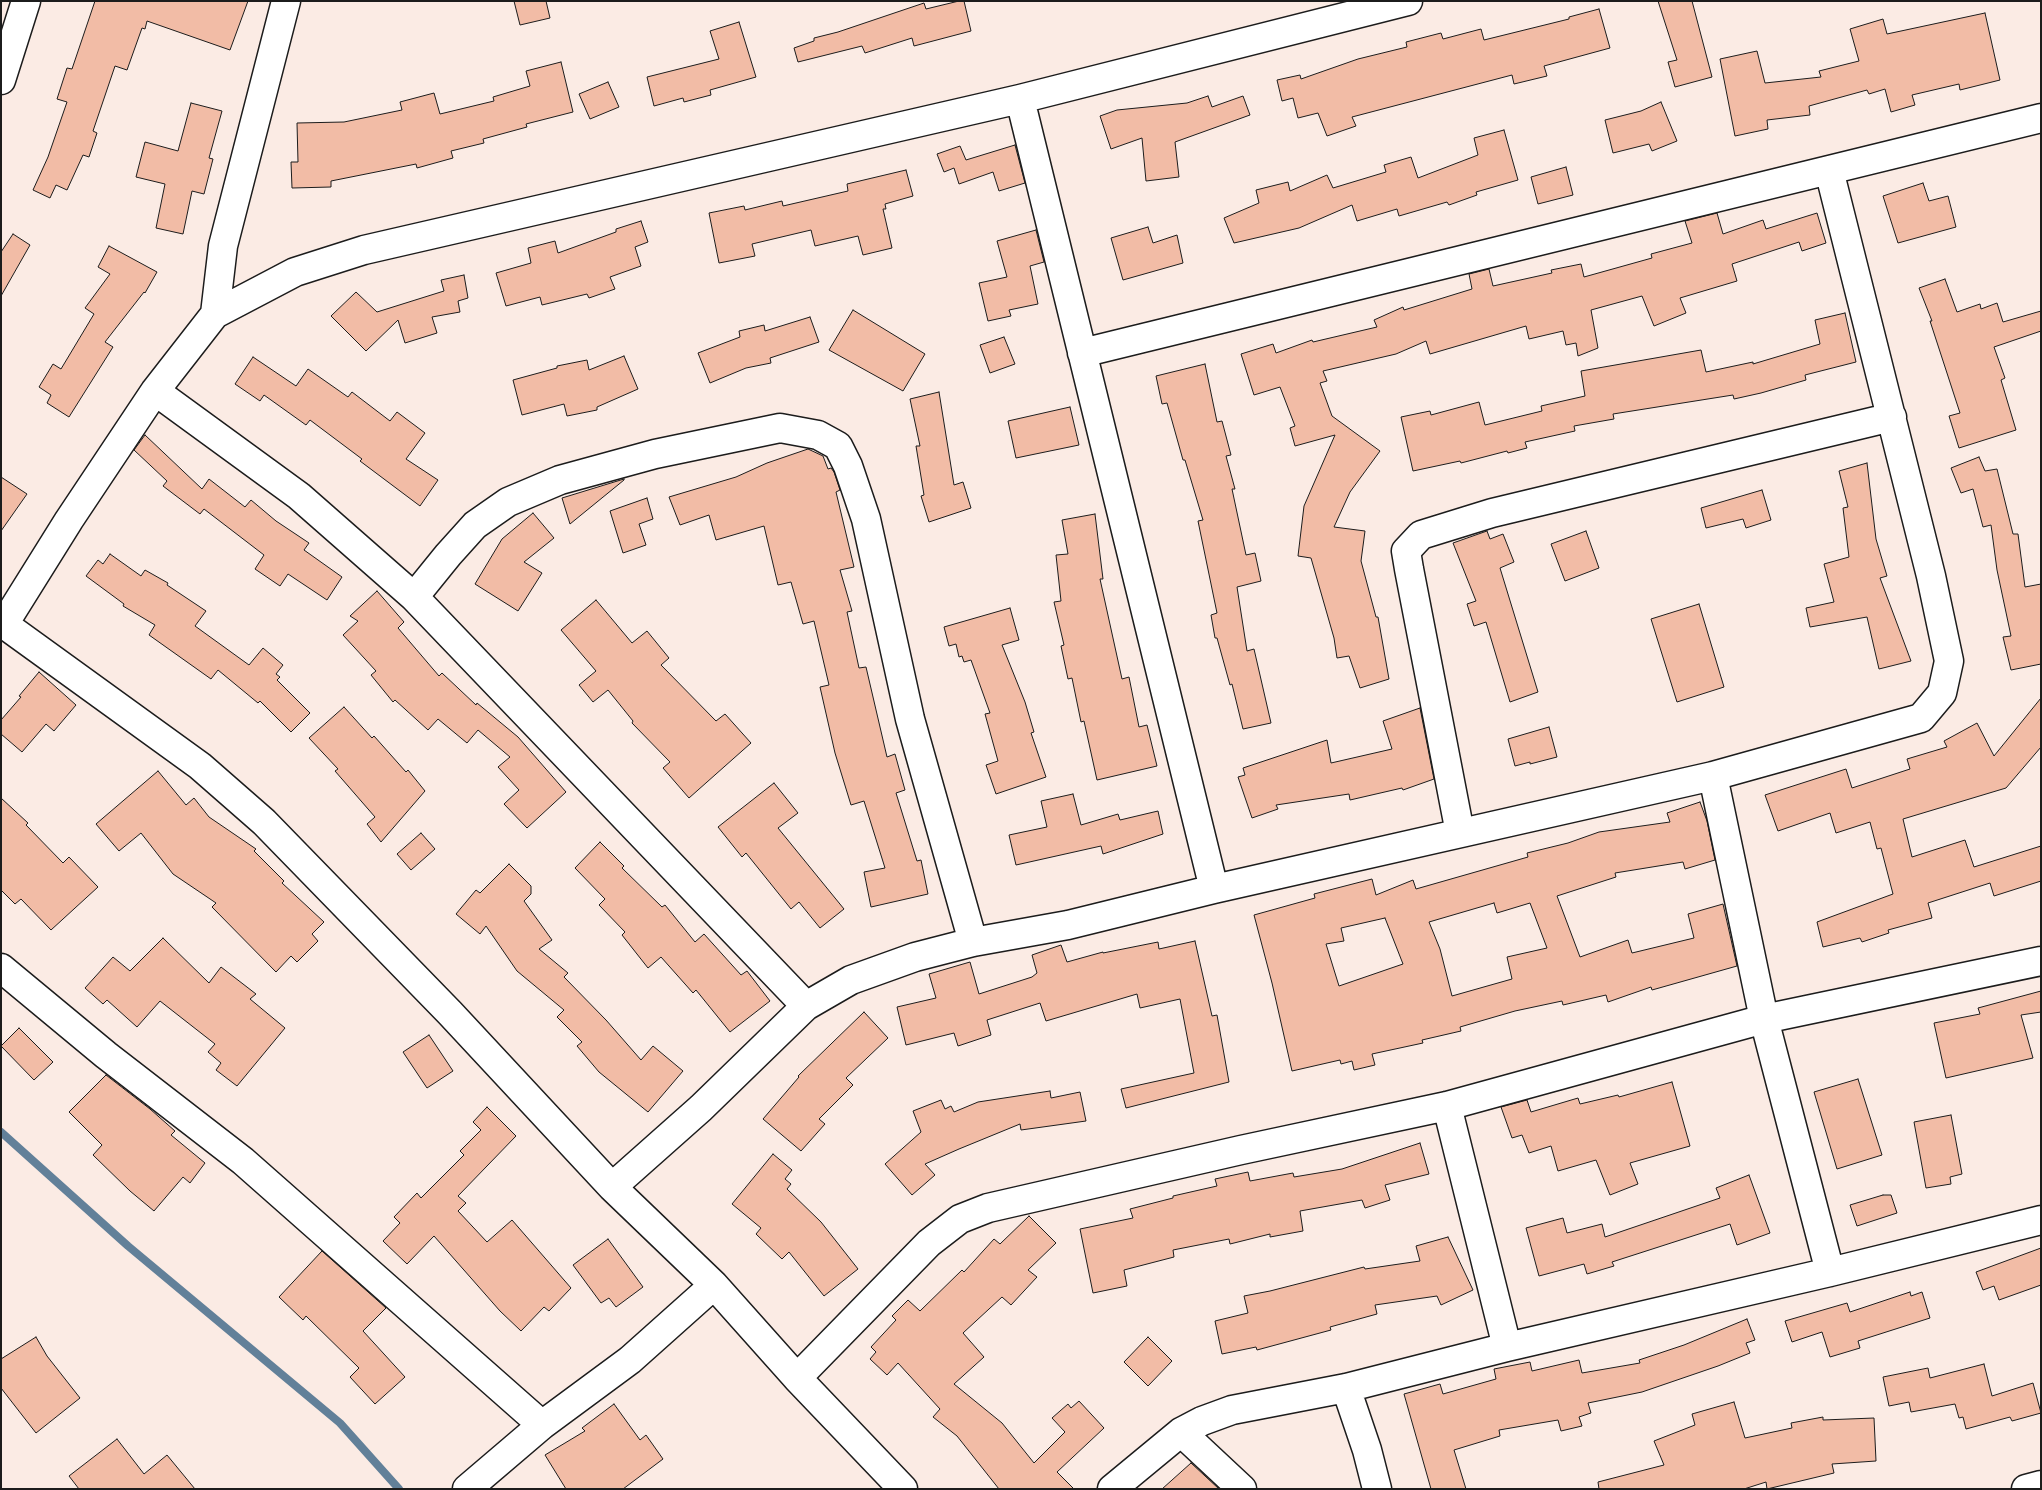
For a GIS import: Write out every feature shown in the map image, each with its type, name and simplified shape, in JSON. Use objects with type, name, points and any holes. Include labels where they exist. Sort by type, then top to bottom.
[{"type":"street","points":[[1,80],[26,1]]},
{"type":"street","points":[[215,314],[223,246],[286,1]]},
{"type":"street","points":[[903,1489],[797,1378],[714,1285],[612,1187],[450,1014],[264,822],[200,766],[3,623],[155,391],[215,314],[295,272],[364,250],[1020,99],[1404,2]]},
{"type":"street","points":[[1020,99],[1214,890]]},
{"type":"street","points":[[1082,353],[2041,118]]},
{"type":"street","points":[[612,1187],[701,1108],[806,1006],[851,980],[915,957],[973,942],[1068,925],[1713,776],[1921,718],[1942,693],[1949,661],[1931,576],[1829,170]]},
{"type":"street","points":[[155,391],[299,496],[414,597],[806,1006]]},
{"type":"street","points":[[1460,833],[1408,569],[1406,551],[1421,535],[1492,513],[1892,417]]},
{"type":"street","points":[[414,597],[448,554],[476,526],[508,502],[560,480],[655,454],[780,428],[818,435],[838,446],[848,466],[866,519],[910,719],[973,942]]},
{"type":"street","points":[[1713,776],[1764,1019],[1830,1272]]},
{"type":"street","points":[[797,1378],[930,1243],[960,1219],[988,1208],[1241,1150],[1447,1106],[1764,1019],[2041,961]]},
{"type":"street","points":[[1,968],[106,1055],[243,1161],[542,1425]]},
{"type":"street","points":[[1447,1106],[1507,1347]]},
{"type":"street","points":[[1112,1489],[1180,1432],[1202,1421],[1232,1410],[1346,1388],[1507,1347],[1830,1272],[2041,1220]]},
{"type":"street","points":[[467,1489],[542,1425],[630,1360],[714,1285]]},
{"type":"street","points":[[1346,1388],[1367,1450],[1377,1489]]},
{"type":"street","points":[[1180,1432],[1242,1489]]},
{"type":"street","points":[[2026,1489],[2041,1485]]},
{"type":"building","points":[[95,1],[248,1],[230,50],[147,21],[145,29],[142,28],[127,70],[115,66],[93,131],[97,133],[89,157],[83,155],[67,190],[56,185],[50,198],[33,190],[48,157],[67,102],[57,99],[67,68],[72,69]]},
{"type":"building","points":[[514,1],[546,1],[550,18],[520,25]]},
{"type":"building","points":[[964,1],[971,31],[914,46],[912,38],[865,53],[862,46],[798,62],[794,48],[814,41],[814,38],[838,32],[924,3],[926,9]]},
{"type":"building","points":[[1658,1],[1692,1],[1712,77],[1675,87],[1668,62],[1677,60]]},
{"type":"building","points":[[1599,9],[1610,48],[1544,66],[1547,76],[1514,84],[1512,75],[1352,117],[1356,126],[1327,136],[1318,113],[1298,118],[1293,98],[1282,101],[1277,80],[1300,75],[1301,79],[1358,59],[1407,47],[1406,42],[1441,33],[1443,39],[1481,29],[1484,40],[1569,19],[1569,17]]},
{"type":"building","points":[[1985,13],[2000,80],[1960,90],[1959,84],[1912,95],[1915,105],[1891,112],[1885,89],[1869,94],[1867,90],[1809,106],[1810,115],[1767,120],[1768,129],[1735,136],[1720,59],[1757,51],[1765,83],[1821,77],[1819,71],[1859,61],[1850,29],[1883,19],[1887,34]]},
{"type":"building","points":[[739,22],[756,77],[710,90],[711,95],[684,102],[683,98],[654,106],[647,77],[719,59],[710,31]]},
{"type":"building","points":[[561,62],[573,112],[526,124],[527,127],[483,139],[484,143],[451,151],[453,158],[417,168],[416,164],[331,181],[331,187],[292,188],[291,162],[298,162],[297,123],[344,122],[402,110],[400,102],[434,93],[440,114],[494,101],[493,97],[530,86],[526,71]]},
{"type":"building","points":[[608,82],[619,107],[590,119],[579,94]]},
{"type":"building","points":[[1208,96],[1212,107],[1243,96],[1250,115],[1175,142],[1179,177],[1146,181],[1142,138],[1111,149],[1100,116],[1117,110],[1187,103]]},
{"type":"building","points":[[1661,102],[1677,141],[1652,151],[1649,144],[1613,153],[1605,120],[1641,111]]},
{"type":"building","points":[[191,103],[222,111],[209,158],[213,159],[204,194],[192,191],[183,234],[156,228],[165,184],[136,177],[145,142],[178,151]]},
{"type":"building","points":[[1504,130],[1518,180],[1476,192],[1477,195],[1449,205],[1447,202],[1399,216],[1397,209],[1357,221],[1352,205],[1299,228],[1234,243],[1224,218],[1259,203],[1256,190],[1288,182],[1290,191],[1327,175],[1333,188],[1386,172],[1384,165],[1411,157],[1418,178],[1478,155],[1474,138]]},
{"type":"building","points":[[1015,145],[1025,183],[999,191],[993,172],[959,184],[954,168],[944,172],[937,154],[960,146],[966,160]]},
{"type":"building","points":[[1566,167],[1573,195],[1538,204],[1531,177]]},
{"type":"building","points":[[906,170],[913,196],[885,204],[886,209],[883,209],[892,248],[863,255],[858,236],[815,246],[811,230],[752,244],[755,256],[719,263],[709,213],[744,206],[745,210],[782,201],[783,206],[848,191],[847,184]]},
{"type":"building","points":[[1923,183],[1929,201],[1948,196],[1956,227],[1898,243],[1883,196]]},
{"type":"building","points":[[1717,213],[1723,234],[1763,220],[1766,229],[1817,213],[1826,243],[1802,251],[1799,242],[1732,264],[1737,281],[1680,298],[1686,313],[1654,326],[1642,296],[1591,310],[1598,348],[1578,356],[1576,343],[1566,345],[1563,331],[1529,339],[1526,326],[1430,354],[1426,341],[1396,354],[1323,371],[1327,381],[1320,383],[1332,416],[1380,451],[1350,492],[1334,527],[1365,531],[1361,561],[1376,617],[1378,617],[1389,679],[1360,688],[1349,656],[1337,658],[1334,638],[1311,558],[1298,556],[1304,506],[1335,435],[1295,446],[1290,428],[1295,426],[1280,387],[1254,395],[1241,354],[1273,344],[1276,353],[1312,340],[1313,342],[1377,327],[1374,320],[1403,307],[1404,310],[1472,289],[1469,274],[1489,269],[1493,286],[1552,273],[1551,270],[1581,264],[1584,277],[1652,258],[1651,254],[1692,243],[1685,221]]},
{"type":"building","points":[[641,221],[648,242],[635,247],[641,266],[610,277],[615,289],[589,298],[587,294],[542,305],[540,297],[506,306],[496,273],[531,263],[528,248],[555,241],[558,253],[616,232],[616,229]]},
{"type":"building","points":[[1148,227],[1153,243],[1177,235],[1183,263],[1123,280],[1111,238]]},
{"type":"building","points":[[1036,230],[1044,262],[1030,266],[1038,304],[1009,310],[1011,316],[988,321],[979,283],[1007,277],[997,241]]},
{"type":"building","points":[[13,234],[30,245],[1,296],[1,252]]},
{"type":"building","points":[[109,246],[157,272],[145,293],[105,342],[113,347],[69,417],[47,403],[51,395],[39,387],[53,364],[61,369],[94,314],[85,308],[110,274],[98,267]]},
{"type":"building","points":[[464,275],[468,298],[458,301],[460,312],[432,317],[437,333],[405,343],[398,320],[366,351],[331,316],[356,292],[377,312],[444,291],[441,280]]},
{"type":"building","points":[[1945,279],[1957,312],[1980,304],[1981,309],[1997,303],[2003,322],[2041,311],[2041,331],[1994,347],[2005,378],[2001,380],[2016,430],[1959,448],[1949,416],[1960,413],[1930,321],[1932,321],[1919,288]]},
{"type":"building","points":[[853,310],[925,354],[903,391],[829,350]]},
{"type":"building","points":[[1845,313],[1856,362],[1805,375],[1806,380],[1734,399],[1733,395],[1613,414],[1614,419],[1574,426],[1575,431],[1525,442],[1527,448],[1508,453],[1507,451],[1461,463],[1460,461],[1413,471],[1401,417],[1430,411],[1431,415],[1479,402],[1485,425],[1542,411],[1541,406],[1585,396],[1581,371],[1701,350],[1706,372],[1753,362],[1753,364],[1820,344],[1815,320]]},
{"type":"building","points":[[810,317],[819,342],[770,358],[771,363],[746,368],[710,383],[698,353],[740,337],[739,331],[764,325],[765,331]]},
{"type":"building","points":[[1004,337],[1015,364],[990,373],[980,345]]},
{"type":"building","points":[[624,356],[638,389],[597,407],[597,410],[567,416],[564,404],[522,415],[513,380],[557,368],[557,366],[587,360],[589,370]]},
{"type":"building","points":[[253,357],[296,386],[308,369],[348,397],[352,392],[390,421],[397,412],[425,433],[406,459],[438,480],[420,506],[360,461],[362,459],[310,420],[306,425],[264,395],[260,401],[235,384]]},
{"type":"building","points":[[1205,364],[1217,422],[1222,421],[1231,455],[1226,456],[1235,489],[1232,489],[1246,555],[1255,553],[1261,581],[1237,587],[1247,651],[1254,649],[1271,723],[1243,729],[1232,684],[1230,685],[1217,638],[1215,638],[1211,615],[1217,613],[1198,521],[1203,520],[1167,403],[1162,404],[1156,376]]},
{"type":"building","points":[[939,392],[954,485],[963,482],[971,508],[929,522],[921,496],[924,495],[916,446],[920,446],[910,399]]},
{"type":"building","points":[[1070,407],[1079,445],[1016,458],[1008,421]]},
{"type":"building","points":[[145,435],[202,489],[209,479],[245,507],[251,500],[276,521],[309,543],[304,550],[342,577],[327,600],[288,574],[280,586],[255,569],[264,555],[204,509],[200,514],[163,486],[167,481],[134,450]]},
{"type":"building","points":[[808,449],[823,456],[828,469],[831,468],[834,472],[840,490],[836,492],[854,567],[840,570],[852,611],[847,612],[859,668],[866,667],[887,757],[895,754],[905,790],[896,793],[917,861],[921,860],[928,894],[871,907],[864,872],[885,868],[864,801],[851,805],[835,753],[820,687],[829,685],[814,621],[803,624],[791,582],[778,585],[764,526],[716,540],[709,515],[680,525],[669,497],[736,477],[767,463]]},
{"type":"building","points":[[1979,457],[1985,471],[1997,469],[2013,534],[2018,534],[2025,587],[2041,584],[2041,664],[2011,670],[2003,637],[2011,636],[1997,570],[1991,525],[1983,527],[1973,489],[1961,493],[1951,468]]},
{"type":"building","points":[[1867,463],[1876,539],[1887,576],[1880,578],[1911,661],[1879,669],[1867,617],[1810,627],[1806,608],[1834,602],[1824,564],[1849,557],[1843,508],[1848,507],[1839,471]]},
{"type":"building","points":[[1,477],[27,494],[1,531]]},
{"type":"building","points":[[624,480],[570,524],[562,498]]},
{"type":"building","points":[[1762,490],[1771,520],[1746,528],[1743,519],[1706,528],[1701,508]]},
{"type":"building","points":[[647,498],[653,519],[639,524],[646,545],[623,553],[610,511]]},
{"type":"building","points":[[533,513],[554,538],[524,562],[542,573],[518,611],[475,584],[502,539]]},
{"type":"building","points":[[1095,514],[1103,579],[1100,579],[1122,679],[1129,677],[1139,727],[1147,725],[1157,766],[1097,780],[1084,721],[1081,722],[1072,678],[1068,679],[1061,646],[1064,645],[1054,602],[1061,601],[1056,555],[1068,554],[1062,520]]},
{"type":"building","points":[[1487,531],[1490,539],[1503,534],[1514,562],[1500,568],[1538,692],[1510,702],[1486,622],[1474,626],[1467,604],[1476,601],[1453,543]]},
{"type":"building","points":[[1586,531],[1599,568],[1565,581],[1551,544]]},
{"type":"building","points":[[110,554],[141,576],[145,570],[168,583],[167,585],[206,611],[195,626],[249,665],[263,648],[283,665],[276,674],[280,677],[277,680],[310,713],[291,732],[260,701],[258,703],[218,670],[211,679],[149,635],[155,625],[123,606],[124,604],[86,576],[98,560],[103,564]]},
{"type":"building","points":[[377,591],[404,622],[398,628],[439,676],[442,673],[476,705],[477,703],[518,737],[566,792],[527,828],[504,804],[519,790],[498,767],[510,757],[478,730],[467,743],[438,719],[428,730],[395,700],[393,702],[371,675],[376,671],[343,635],[358,621],[350,616]]},
{"type":"building","points":[[596,600],[632,643],[647,631],[669,658],[661,665],[716,721],[725,714],[751,743],[689,798],[663,768],[670,762],[632,723],[633,721],[608,690],[593,702],[579,685],[596,671],[561,630]]},
{"type":"building","points":[[1699,604],[1724,687],[1677,702],[1651,619]]},
{"type":"building","points":[[1010,608],[1019,640],[1002,645],[1025,702],[1034,732],[1031,733],[1046,777],[996,794],[986,765],[998,761],[985,714],[990,713],[971,660],[964,662],[962,656],[959,657],[956,644],[949,646],[944,627]]},
{"type":"building","points":[[39,672],[76,705],[54,731],[46,724],[22,752],[1,734],[1,720]]},
{"type":"building","points":[[2041,698],[2041,747],[2006,788],[1903,819],[1912,857],[1965,840],[1974,867],[2041,846],[2041,881],[1994,896],[1990,883],[1928,903],[1932,918],[1888,930],[1889,933],[1862,942],[1860,938],[1823,947],[1817,922],[1893,894],[1881,848],[1877,849],[1870,822],[1836,833],[1830,813],[1778,831],[1765,795],[1846,769],[1852,788],[1910,769],[1907,759],[1947,747],[1944,741],[1977,723],[1994,756]]},
{"type":"building","points":[[344,707],[372,738],[374,736],[406,772],[408,770],[425,791],[381,842],[367,824],[375,817],[335,771],[338,769],[309,738]]},
{"type":"building","points":[[1420,708],[1434,779],[1403,790],[1402,788],[1350,800],[1349,794],[1276,805],[1278,809],[1252,818],[1238,777],[1245,775],[1243,768],[1327,740],[1331,763],[1392,749],[1383,721]]},
{"type":"building","points":[[1549,727],[1557,757],[1515,766],[1508,739]]},
{"type":"building","points":[[158,771],[186,805],[194,798],[209,817],[256,849],[254,851],[284,881],[282,883],[324,922],[312,934],[318,941],[297,962],[291,956],[276,972],[212,907],[216,903],[173,874],[141,833],[119,851],[96,824]]},
{"type":"building","points":[[774,783],[798,813],[778,828],[844,909],[820,928],[799,902],[791,909],[746,853],[742,857],[718,827]]},
{"type":"building","points":[[1073,794],[1081,825],[1118,814],[1120,820],[1158,811],[1163,834],[1103,854],[1101,846],[1016,865],[1009,835],[1047,827],[1041,801]]},
{"type":"building","points":[[1,798],[28,823],[26,825],[63,863],[69,857],[98,887],[51,930],[21,899],[15,904],[1,890]]},
{"type":"building","points":[[1700,802],[1707,821],[1715,860],[1685,869],[1683,862],[1615,873],[1616,877],[1557,896],[1580,957],[1628,940],[1632,953],[1694,938],[1688,914],[1723,904],[1737,966],[1652,990],[1651,987],[1608,1002],[1606,995],[1563,1005],[1562,1001],[1515,1011],[1460,1027],[1461,1031],[1422,1040],[1423,1043],[1372,1054],[1375,1065],[1354,1070],[1352,1061],[1341,1064],[1340,1060],[1292,1071],[1254,915],[1315,898],[1314,894],[1372,879],[1376,895],[1413,880],[1416,889],[1528,857],[1527,853],[1568,843],[1599,832],[1670,822],[1667,813]],"holes":[[[1494,903],[1497,913],[1530,903],[1547,948],[1507,957],[1512,979],[1452,996],[1440,949],[1429,922]],[[1385,918],[1403,964],[1339,986],[1326,944],[1344,941],[1341,928]]]},
{"type":"building","points":[[421,833],[435,849],[411,870],[397,854]]},
{"type":"building","points":[[600,842],[624,866],[622,868],[662,907],[665,905],[695,942],[704,934],[741,975],[747,971],[770,1001],[730,1032],[696,990],[693,993],[661,957],[648,968],[622,935],[625,932],[599,905],[605,899],[575,868]]},
{"type":"building","points":[[509,864],[531,886],[531,894],[524,901],[552,940],[539,949],[568,973],[564,977],[606,1020],[641,1060],[653,1046],[683,1071],[648,1112],[599,1072],[577,1046],[582,1042],[557,1017],[564,1010],[517,971],[486,926],[480,934],[456,914],[476,890],[480,893]]},
{"type":"building","points":[[163,938],[209,983],[221,967],[256,994],[250,999],[285,1028],[237,1086],[216,1070],[221,1063],[208,1052],[215,1044],[160,1001],[137,1027],[107,1000],[103,1004],[85,988],[113,957],[130,971]]},
{"type":"building","points":[[1195,941],[1212,1016],[1217,1015],[1229,1082],[1126,1108],[1121,1089],[1194,1073],[1180,999],[1140,1008],[1137,994],[1046,1021],[1040,1003],[987,1020],[991,1035],[958,1046],[954,1033],[906,1045],[897,1007],[936,998],[929,974],[970,962],[979,994],[1032,977],[1037,973],[1032,955],[1061,945],[1067,962],[1103,952],[1158,942],[1159,949]]},
{"type":"building","points":[[2041,991],[2041,1012],[2021,1015],[2033,1058],[1946,1078],[1934,1023],[1980,1014],[1978,1008]]},
{"type":"building","points":[[864,1012],[888,1038],[846,1078],[853,1085],[819,1119],[825,1124],[801,1151],[763,1119],[798,1076]]},
{"type":"building","points":[[19,1028],[53,1062],[34,1080],[1,1046]]},
{"type":"building","points":[[429,1035],[453,1071],[427,1088],[403,1052]]},
{"type":"building","points":[[106,1075],[175,1131],[171,1135],[205,1163],[190,1183],[183,1177],[154,1211],[93,1155],[102,1145],[69,1112]]},
{"type":"building","points":[[1858,1079],[1882,1155],[1837,1169],[1814,1092]]},
{"type":"building","points":[[1672,1082],[1690,1146],[1630,1163],[1638,1184],[1610,1195],[1596,1160],[1558,1171],[1551,1146],[1529,1153],[1522,1135],[1512,1138],[1501,1107],[1527,1100],[1531,1112],[1578,1098],[1580,1104],[1618,1095],[1619,1097]]},
{"type":"building","points":[[1050,1091],[1051,1098],[1080,1092],[1086,1121],[1021,1130],[1020,1124],[959,1149],[925,1164],[935,1175],[912,1195],[885,1164],[921,1132],[913,1111],[941,1100],[945,1109],[951,1106],[954,1112],[978,1102]]},
{"type":"building","points":[[487,1107],[516,1136],[458,1196],[466,1203],[458,1211],[487,1242],[512,1220],[571,1288],[549,1311],[544,1307],[521,1331],[500,1311],[434,1236],[407,1264],[383,1241],[400,1223],[394,1217],[417,1193],[421,1198],[464,1155],[460,1151],[481,1130],[473,1122]]},
{"type":"building","points":[[1951,1115],[1962,1174],[1950,1177],[1951,1184],[1926,1188],[1914,1122]]},
{"type":"building","points":[[1420,1143],[1429,1174],[1385,1185],[1390,1200],[1365,1208],[1362,1200],[1300,1211],[1303,1231],[1270,1237],[1270,1234],[1230,1244],[1229,1239],[1173,1250],[1174,1257],[1124,1270],[1127,1286],[1093,1293],[1080,1229],[1133,1218],[1130,1209],[1173,1198],[1173,1196],[1217,1186],[1215,1179],[1248,1172],[1250,1181],[1293,1173],[1294,1177],[1342,1169]]},
{"type":"building","points":[[773,1154],[792,1170],[785,1179],[791,1184],[787,1189],[821,1222],[858,1269],[824,1296],[789,1252],[782,1259],[756,1234],[761,1228],[732,1204]]},
{"type":"building","points":[[1749,1175],[1770,1233],[1737,1245],[1730,1224],[1612,1262],[1614,1266],[1587,1274],[1584,1264],[1539,1276],[1526,1228],[1563,1218],[1567,1233],[1602,1224],[1605,1237],[1720,1198],[1716,1188]]},
{"type":"building","points":[[1883,1195],[1891,1195],[1897,1213],[1857,1226],[1850,1205]]},
{"type":"building","points":[[1029,1216],[1056,1243],[1028,1270],[1037,1277],[1011,1305],[1002,1297],[963,1333],[984,1357],[954,1384],[1002,1423],[1034,1463],[1065,1432],[1052,1418],[1068,1404],[1071,1408],[1079,1401],[1104,1428],[1057,1472],[1074,1489],[999,1489],[957,1436],[933,1417],[940,1409],[898,1363],[887,1375],[870,1359],[876,1352],[871,1347],[896,1320],[892,1316],[908,1300],[920,1311],[962,1270],[964,1272],[994,1239],[1000,1244]]},
{"type":"building","points":[[1448,1237],[1473,1290],[1441,1305],[1437,1296],[1375,1305],[1377,1314],[1330,1327],[1331,1330],[1257,1350],[1256,1347],[1222,1354],[1215,1321],[1248,1313],[1244,1296],[1364,1267],[1365,1269],[1420,1261],[1416,1246]]},
{"type":"building","points":[[608,1239],[643,1287],[616,1307],[609,1298],[601,1303],[573,1265]]},
{"type":"building","points":[[2041,1248],[2041,1285],[1999,1300],[1994,1286],[1983,1290],[1976,1272]]},
{"type":"building","points":[[322,1251],[386,1308],[363,1331],[405,1377],[375,1404],[350,1377],[359,1368],[306,1316],[303,1320],[279,1297]]},
{"type":"building","points":[[1910,1292],[1911,1296],[1922,1292],[1930,1318],[1858,1341],[1860,1348],[1830,1357],[1822,1332],[1792,1342],[1785,1321],[1847,1303],[1850,1312]]},
{"type":"building","points":[[1747,1319],[1755,1340],[1746,1343],[1750,1353],[1642,1392],[1588,1403],[1591,1413],[1579,1417],[1582,1426],[1561,1431],[1558,1420],[1499,1430],[1500,1436],[1454,1450],[1466,1489],[1431,1489],[1404,1394],[1440,1384],[1443,1394],[1496,1379],[1494,1369],[1530,1362],[1532,1371],[1579,1360],[1582,1373],[1640,1363],[1639,1360],[1684,1345]]},
{"type":"building","points":[[36,1337],[47,1356],[80,1398],[36,1433],[1,1388],[1,1359]]},
{"type":"building","points":[[1148,1337],[1172,1361],[1148,1386],[1124,1362]]},
{"type":"building","points":[[1984,1364],[1992,1396],[2033,1383],[2041,1413],[2012,1421],[2010,1417],[1966,1429],[1963,1417],[1959,1418],[1955,1404],[1911,1412],[1909,1402],[1889,1406],[1883,1377],[1928,1368],[1930,1378]]},
{"type":"building","points":[[1734,1402],[1745,1438],[1792,1428],[1791,1423],[1823,1417],[1823,1420],[1874,1418],[1876,1461],[1832,1464],[1834,1473],[1767,1489],[1766,1482],[1744,1489],[1599,1489],[1598,1482],[1664,1465],[1654,1441],[1695,1425],[1692,1414]]},
{"type":"building","points":[[614,1404],[640,1440],[646,1435],[663,1459],[623,1489],[566,1489],[545,1455],[585,1431],[582,1428]]},
{"type":"building","points":[[117,1439],[144,1474],[167,1455],[195,1489],[79,1489],[69,1476]]},
{"type":"building","points":[[1191,1463],[1219,1489],[1162,1489]]},
{"type":"waterway","points":[[1,1132],[128,1246],[340,1423],[399,1489]]}]
